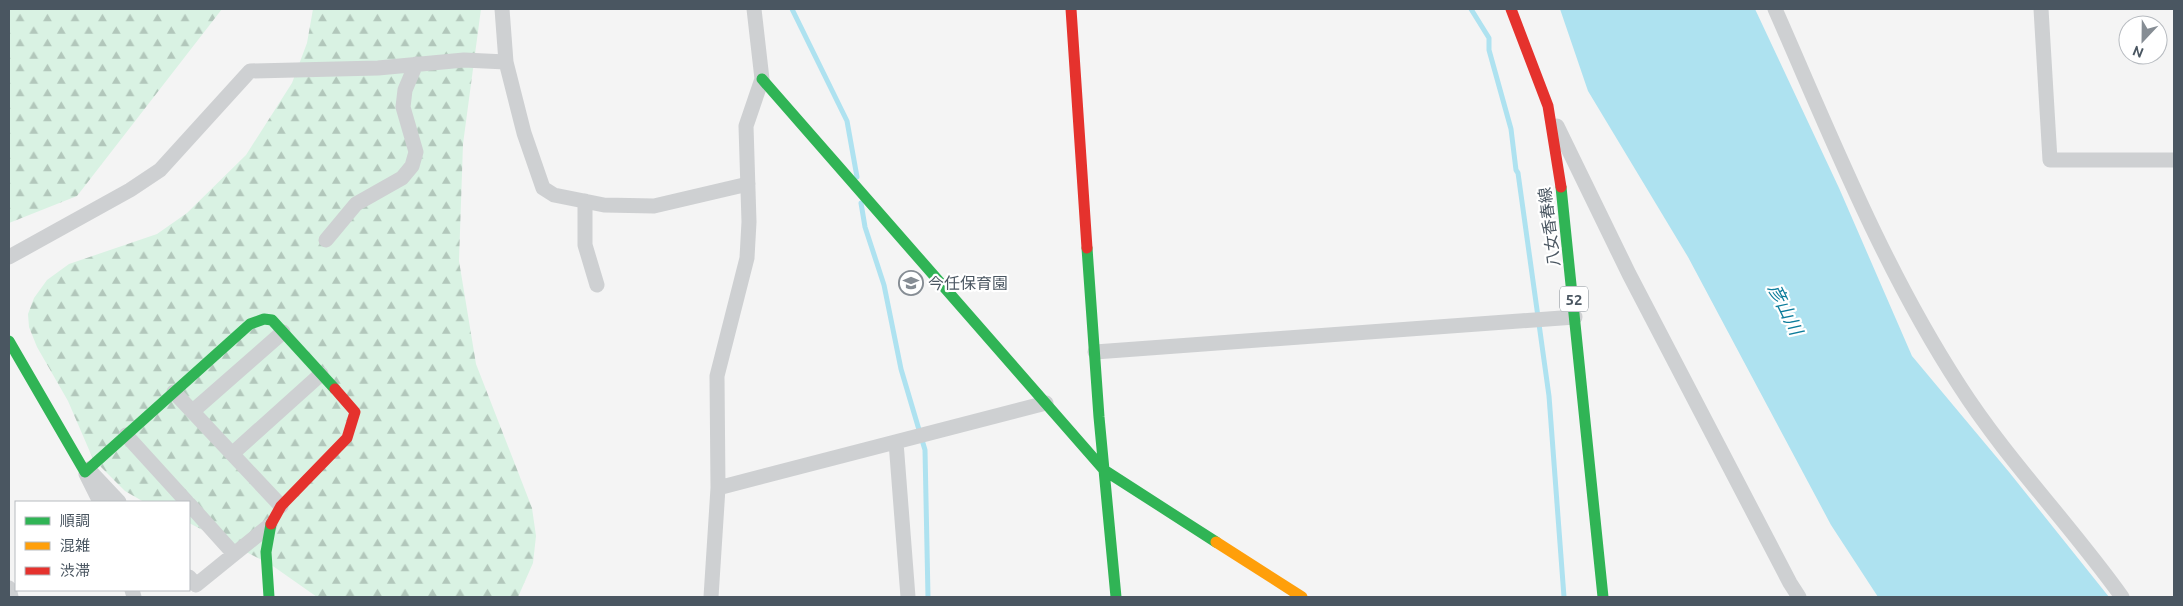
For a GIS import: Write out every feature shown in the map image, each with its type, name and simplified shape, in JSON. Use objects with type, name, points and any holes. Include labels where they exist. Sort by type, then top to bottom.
[{"type":"street","points":[[502,9],[506,62],[524,133],[543,188],[554,195],[604,205],[654,206],[748,184]]},
{"type":"street","points":[[711,597],[718,488],[718,376],[748,258],[749,222],[746,126],[762,79],[754,9]]},
{"type":"street","points":[[1071,9],[1104,470],[1116,597]]},
{"type":"street","name":"八女香春線","points":[[1511,9],[1548,106],[1564,203],[1603,597]]},
{"type":"street","points":[[1775,9],[1836,146],[1911,306],[1959,386],[2122,597]]},
{"type":"street","points":[[2041,9],[2050,160],[2174,160]]},
{"type":"street","points":[[9,256],[130,190],[160,170],[250,72],[378,68],[464,60],[506,62]]},
{"type":"street","points":[[326,240],[356,204],[402,178],[412,166],[416,152],[403,106],[405,90],[416,64]]},
{"type":"street","points":[[762,79],[1104,470],[1302,597]]},
{"type":"street","points":[[1548,106],[1629,274],[1785,575],[1799,597]]},
{"type":"street","points":[[585,201],[585,246],[597,285]]},
{"type":"street","points":[[1095,352],[1575,317]]},
{"type":"street","points":[[87,471],[250,324],[264,319],[272,320],[355,412],[346,438],[281,506],[270,525],[196,585],[190,578]]},
{"type":"street","points":[[193,412],[283,332]]},
{"type":"street","points":[[9,341],[87,471],[100,501]]},
{"type":"street","points":[[232,454],[321,374]]},
{"type":"street","points":[[174,392],[281,506]]},
{"type":"street","points":[[718,488],[1046,403]]},
{"type":"street","points":[[126,435],[186,501]]},
{"type":"street","points":[[896,442],[908,597]]},
{"type":"street","points":[[87,471],[118,501]]},
{"type":"street","points":[[190,505],[234,554]]},
{"type":"street","points":[[269,597],[266,552],[270,525]]},
{"type":"street","points":[[9,588],[11,597]]},
{"type":"green space","points":[[9,9],[222,9],[77,196],[9,223]]},
{"type":"green space","points":[[313,9],[481,9],[463,144],[459,261],[476,364],[532,508],[536,536],[533,563],[518,597],[317,597],[270,564],[190,524],[190,501],[142,501],[125,491],[93,459],[68,401],[37,347],[29,327],[28,314],[34,298],[47,280],[69,264],[157,234],[187,213],[246,155],[292,83],[307,43]]},
{"type":"water","name":"彦山川","points":[[1560,9],[1755,9],[1839,188],[1912,356],[2009,472],[2109,597],[1878,597],[1831,525],[1688,257],[1588,91]]},
{"type":"waterway","points":[[792,9],[847,121],[857,177]]},
{"type":"waterway","points":[[1471,9],[1489,38],[1489,50],[1511,129],[1516,170],[1518,173],[1549,396],[1564,597]]},
{"type":"waterway","points":[[861,203],[865,227],[884,285],[901,369],[925,450],[928,597]]},
{"type":"traffic: fast","points":[[762,79],[1104,470],[1216,542]]},
{"type":"traffic: fast","points":[[1561,187],[1603,597]]},
{"type":"traffic: fast","points":[[1087,248],[1099,417],[1116,597]]},
{"type":"traffic: fast","points":[[9,341],[85,472],[250,324],[264,319],[272,320],[335,389]]},
{"type":"traffic: fast","points":[[269,597],[266,552],[271,524]]},
{"type":"traffic: slow","points":[[1216,542],[1302,597]]},
{"type":"traffic: jam","points":[[1071,9],[1087,248]]},
{"type":"traffic: jam","points":[[1511,9],[1548,106],[1561,187]]},
{"type":"traffic: jam","points":[[271,524],[281,506],[347,438],[355,412],[335,389]]},
{"type":"place","name":"今任保育園","points":[[911,283]]}]
